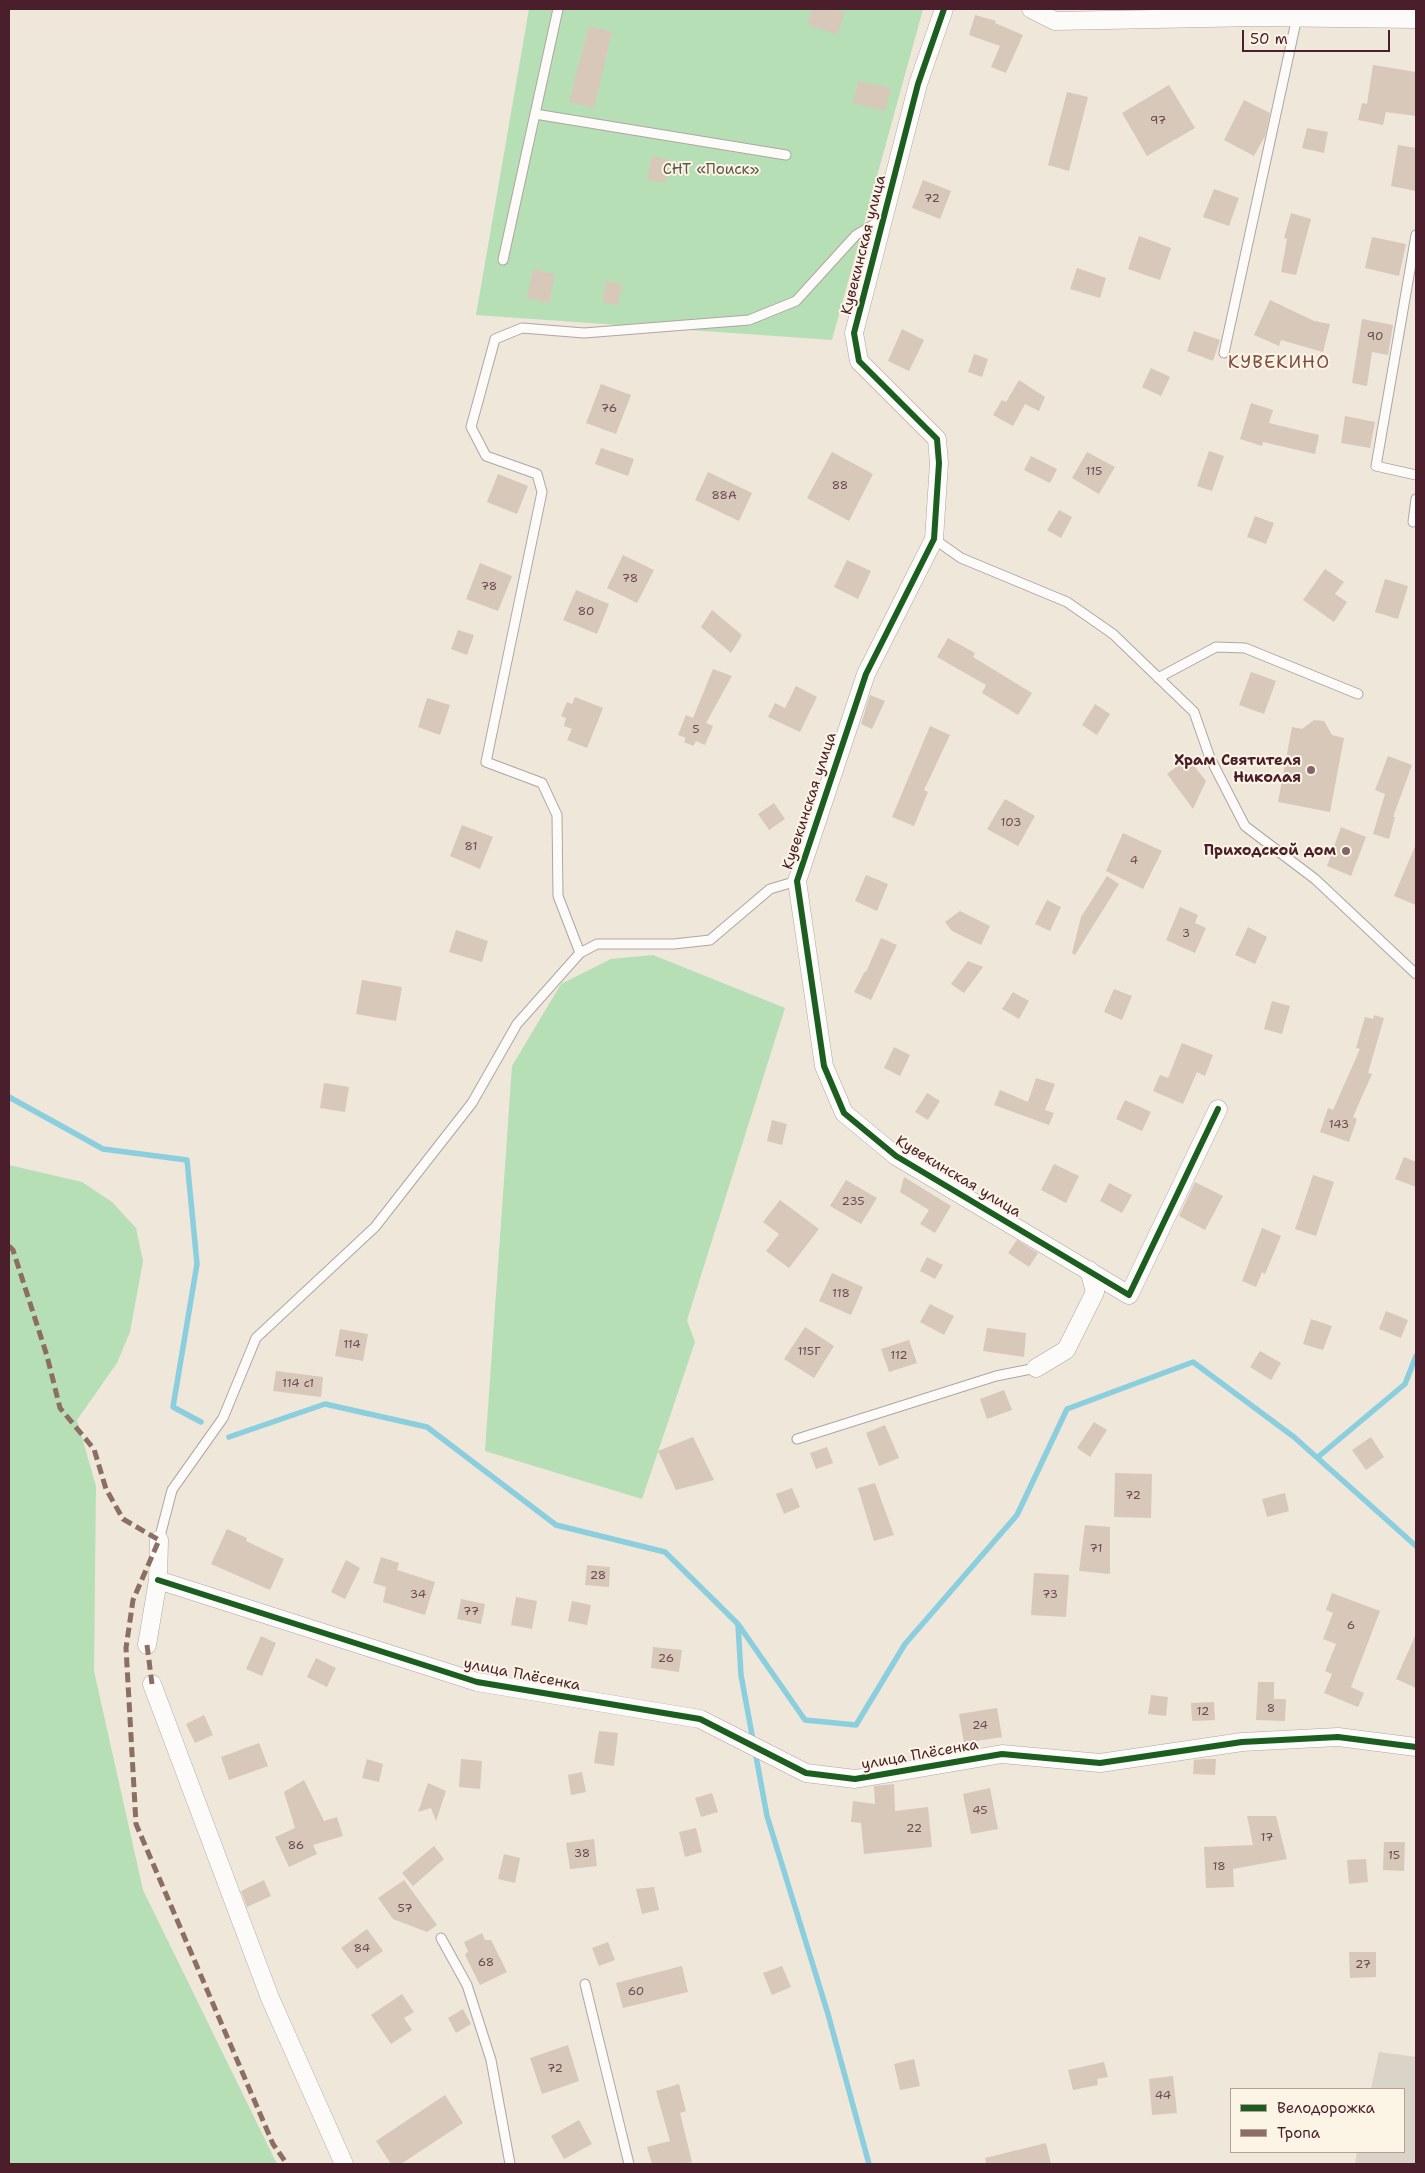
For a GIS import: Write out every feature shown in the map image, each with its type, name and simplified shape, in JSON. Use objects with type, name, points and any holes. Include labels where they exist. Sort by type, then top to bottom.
[{"type":"street","name":"Кувекинская улица","points":[[944,9],[918,84],[854,333],[859,361],[937,439],[939,463],[934,539],[866,674],[796,881],[824,1066],[844,1113],[896,1156],[1129,1295],[1218,1109]]},
{"type":"street","points":[[1031,9],[1055,21],[1298,13],[1416,19]]},
{"type":"street","points":[[1036,1368],[1066,1350],[1095,1292],[1089,1270]]},
{"type":"street","points":[[147,1645],[158,1580],[160,1540]]},
{"type":"street","name":"улица Плёсенка","points":[[158,1580],[477,1682],[700,1719],[806,1773],[854,1779],[1002,1754],[1100,1763],[1242,1742],[1338,1737],[1416,1747]]},
{"type":"street","points":[[152,1684],[270,1998],[344,2164]]},
{"type":"lane","points":[[503,260],[558,9]]},
{"type":"lane","points":[[1224,353],[1298,13]]},
{"type":"lane","points":[[535,114],[786,156]]},
{"type":"lane","points":[[580,953],[558,896],[557,815],[542,783],[486,762],[542,492],[536,474],[486,456],[470,427],[495,339],[522,328],[584,334],[748,320],[796,301],[856,235],[883,219]]},
{"type":"lane","points":[[1416,235],[1376,466],[1416,475]]},
{"type":"lane","points":[[1413,522],[1416,499]]},
{"type":"lane","points":[[934,539],[961,558],[1067,602],[1112,634],[1194,712],[1210,758],[1245,826],[1315,879],[1416,974]]},
{"type":"lane","points":[[1158,678],[1216,647],[1245,648],[1358,694]]},
{"type":"lane","points":[[160,1540],[172,1490],[223,1418],[256,1338],[375,1227],[472,1102],[517,1024],[580,953],[597,944],[674,944],[710,940],[770,889],[796,881]]},
{"type":"lane","points":[[797,1439],[996,1376],[1036,1368]]},
{"type":"lane","points":[[441,1938],[468,1985],[491,2060],[510,2164]]},
{"type":"lane","points":[[585,1984],[628,2164]]},
{"type":"shaded area","points":[[1379,2052],[1416,2057],[1416,2164],[1355,2164],[1357,2153],[1405,2153],[1405,2088],[1371,2088]]},
{"type":"green space","name":"СНТ «Поиск»","points":[[529,9],[923,9],[832,340],[476,315]]},
{"type":"green space","points":[[653,955],[785,1008],[687,1320],[695,1342],[642,1499],[485,1451],[512,1066],[561,984],[611,959]]},
{"type":"green space","points":[[9,1165],[82,1182],[112,1202],[136,1228],[143,1261],[130,1332],[117,1363],[77,1420],[96,1486],[94,1671],[143,1890],[277,2164],[9,2164]]},
{"type":"building","points":[[813,9],[832,9],[845,13],[837,35],[807,24]]},
{"type":"building","points":[[975,15],[996,21],[995,23],[1023,35],[1006,73],[991,67],[1000,46],[969,35]]},
{"type":"building","points":[[589,26],[612,32],[594,108],[569,102]]},
{"type":"building","points":[[1373,65],[1416,72],[1416,116],[1386,112],[1383,125],[1358,120],[1362,103],[1367,104]]},
{"type":"building","points":[[858,81],[891,88],[885,111],[853,103]]},
{"type":"building","points":[[1169,85],[1195,128],[1147,156],[1122,113]]},
{"type":"building","points":[[1067,92],[1088,97],[1069,171],[1048,165]]},
{"type":"building","points":[[1244,100],[1270,113],[1265,136],[1254,156],[1224,140]]},
{"type":"building","points":[[1307,128],[1328,132],[1324,153],[1302,148]]},
{"type":"building","points":[[1398,145],[1416,148],[1416,191],[1391,186]]},
{"type":"building","points":[[652,156],[670,160],[665,183],[647,180]]},
{"type":"building","points":[[923,180],[951,191],[940,219],[912,208]]},
{"type":"building","points":[[1214,189],[1239,198],[1229,226],[1203,217]]},
{"type":"building","points":[[1291,213],[1311,219],[1296,275],[1281,272],[1287,239],[1284,238]]},
{"type":"building","points":[[1139,236],[1171,248],[1160,280],[1128,269]]},
{"type":"building","points":[[1372,237],[1406,244],[1399,276],[1365,268]]},
{"type":"building","points":[[1077,268],[1106,278],[1100,298],[1070,289]]},
{"type":"building","points":[[533,269],[555,274],[549,303],[527,298]]},
{"type":"building","points":[[606,281],[622,284],[618,305],[602,302]]},
{"type":"building","points":[[1270,300],[1314,321],[1330,324],[1323,352],[1281,340],[1279,346],[1254,335]]},
{"type":"building","points":[[1362,319],[1393,325],[1388,355],[1372,352],[1367,386],[1352,383]]},
{"type":"building","points":[[902,329],[924,340],[909,371],[888,361]]},
{"type":"building","points":[[1194,331],[1220,340],[1213,361],[1187,351]]},
{"type":"building","points":[[974,354],[988,359],[982,377],[968,372]]},
{"type":"building","points":[[1151,368],[1170,377],[1161,396],[1142,387]]},
{"type":"building","points":[[1019,380],[1045,397],[1039,411],[1025,404],[1013,426],[993,415],[1002,400],[1006,402]]},
{"type":"building","points":[[601,384],[631,395],[616,434],[586,423]]},
{"type":"building","points":[[1251,403],[1273,410],[1269,423],[1319,435],[1315,454],[1263,442],[1262,446],[1240,439]]},
{"type":"building","points":[[1345,416],[1375,422],[1370,448],[1341,443]]},
{"type":"building","points":[[601,448],[634,459],[628,476],[595,464]]},
{"type":"building","points":[[1209,451],[1224,456],[1212,491],[1197,486]]},
{"type":"building","points":[[832,452],[873,474],[849,521],[807,498]]},
{"type":"building","points":[[1087,452],[1115,467],[1099,494],[1072,478]]},
{"type":"building","points":[[1031,456],[1057,469],[1050,483],[1024,470]]},
{"type":"building","points":[[708,472],[752,493],[739,521],[695,500]]},
{"type":"building","points":[[498,474],[528,486],[517,514],[487,502]]},
{"type":"building","points":[[1059,510],[1072,517],[1061,538],[1047,530]]},
{"type":"building","points":[[1255,516],[1274,523],[1266,544],[1247,537]]},
{"type":"building","points":[[623,555],[654,570],[637,603],[607,588]]},
{"type":"building","points":[[847,560],[871,571],[858,599],[834,587]]},
{"type":"building","points":[[480,563],[512,576],[498,611],[466,599]]},
{"type":"building","points":[[1325,569],[1344,582],[1335,594],[1347,602],[1334,622],[1303,600]]},
{"type":"building","points":[[1385,579],[1408,586],[1398,619],[1375,612]]},
{"type":"building","points":[[576,590],[609,604],[597,634],[563,620]]},
{"type":"building","points":[[712,610],[742,635],[731,653],[701,627]]},
{"type":"building","points":[[458,630],[474,635],[467,655],[451,649]]},
{"type":"building","points":[[948,638],[975,653],[973,657],[1032,693],[1018,715],[982,693],[986,685],[937,657]]},
{"type":"building","points":[[713,669],[732,676],[706,723],[713,726],[705,745],[696,741],[693,746],[684,742],[686,738],[678,735],[686,715],[693,718]]},
{"type":"building","points":[[1251,672],[1276,681],[1264,714],[1239,705]]},
{"type":"building","points":[[796,686],[817,697],[800,732],[768,717],[775,703],[785,708]]},
{"type":"building","points":[[870,695],[885,701],[872,729],[861,724]]},
{"type":"building","points":[[575,697],[603,708],[587,748],[567,740],[572,729],[564,726],[566,718],[561,716],[567,702],[572,704]]},
{"type":"building","points":[[427,698],[450,705],[440,735],[418,727]]},
{"type":"building","points":[[1095,704],[1110,714],[1097,735],[1082,725]]},
{"type":"building","name":"Храм Святителя Николая","points":[[1314,720],[1324,721],[1332,735],[1344,738],[1330,812],[1278,802],[1292,727],[1302,729]]},
{"type":"building","points":[[930,726],[950,735],[924,790],[928,792],[914,826],[892,817]]},
{"type":"building","points":[[1388,756],[1412,765],[1393,817],[1395,817],[1389,839],[1373,834],[1385,794],[1375,790]]},
{"type":"building","points":[[1188,758],[1206,781],[1193,809],[1167,774]]},
{"type":"building","points":[[1005,799],[1035,816],[1018,846],[987,829]]},
{"type":"building","points":[[774,803],[785,819],[769,830],[758,814]]},
{"type":"building","points":[[462,825],[493,837],[480,869],[450,856]]},
{"type":"building","name":"Приходской дом","points":[[1341,827],[1366,837],[1351,876],[1327,866]]},
{"type":"building","points":[[1123,833],[1162,851],[1143,889],[1106,871]]},
{"type":"building","points":[[1416,844],[1416,905],[1394,896]]},
{"type":"building","points":[[866,875],[888,884],[877,911],[855,901]]},
{"type":"building","points":[[1107,876],[1119,884],[1075,955],[1072,953],[1081,917]]},
{"type":"building","points":[[1047,900],[1061,907],[1050,931],[1035,924]]},
{"type":"building","points":[[1180,907],[1198,915],[1195,923],[1206,928],[1195,953],[1166,940]]},
{"type":"building","points":[[960,911],[990,926],[981,945],[952,931],[945,922]]},
{"type":"building","points":[[1248,927],[1267,937],[1255,964],[1235,955]]},
{"type":"building","points":[[456,930],[488,941],[482,962],[449,952]]},
{"type":"building","points":[[881,938],[897,945],[871,1000],[854,992],[866,972]]},
{"type":"building","points":[[968,961],[983,967],[964,993],[951,984]]},
{"type":"building","points":[[362,980],[402,987],[396,1021],[356,1014]]},
{"type":"building","points":[[1114,989],[1132,996],[1122,1020],[1104,1012]]},
{"type":"building","points":[[1013,992],[1029,1001],[1019,1019],[1002,1009]]},
{"type":"building","points":[[1272,1001],[1290,1006],[1282,1034],[1264,1029]]},
{"type":"building","points":[[1374,1015],[1384,1018],[1368,1073],[1372,1074],[1353,1117],[1357,1119],[1349,1142],[1320,1132],[1328,1108],[1333,1110],[1360,1049],[1356,1048],[1365,1017],[1373,1019]]},
{"type":"building","points":[[1182,1043],[1213,1055],[1205,1076],[1197,1072],[1183,1104],[1153,1091],[1160,1075],[1168,1078]]},
{"type":"building","points":[[894,1047],[910,1055],[900,1076],[884,1068]]},
{"type":"building","points":[[1036,1078],[1055,1084],[1045,1110],[1054,1113],[1049,1125],[994,1105],[1000,1090],[1028,1102]]},
{"type":"building","points":[[324,1083],[349,1087],[345,1112],[320,1108]]},
{"type":"building","points":[[927,1093],[940,1101],[928,1120],[915,1112]]},
{"type":"building","points":[[1125,1100],[1151,1112],[1142,1131],[1116,1119]]},
{"type":"building","points":[[772,1120],[787,1124],[782,1145],[767,1141]]},
{"type":"building","points":[[1404,1157],[1416,1162],[1416,1187],[1395,1179]]},
{"type":"building","points":[[1054,1164],[1079,1176],[1066,1203],[1041,1190]]},
{"type":"building","points":[[1313,1175],[1334,1182],[1316,1236],[1295,1229]]},
{"type":"building","points":[[904,1177],[951,1206],[935,1233],[920,1224],[929,1210],[900,1192]]},
{"type":"building","points":[[846,1180],[877,1198],[861,1224],[830,1206]]},
{"type":"building","points":[[1195,1182],[1223,1196],[1205,1230],[1179,1216]]},
{"type":"building","points":[[1109,1183],[1132,1195],[1122,1213],[1100,1201]]},
{"type":"building","points":[[780,1200],[819,1229],[789,1268],[766,1251],[779,1234],[763,1222]]},
{"type":"building","points":[[1262,1228],[1281,1236],[1265,1274],[1262,1272],[1256,1287],[1242,1281]]},
{"type":"building","points":[[1017,1240],[1038,1253],[1029,1267],[1008,1253]]},
{"type":"building","points":[[927,1257],[943,1265],[935,1279],[920,1271]]},
{"type":"building","points":[[832,1273],[863,1287],[851,1315],[819,1301]]},
{"type":"building","points":[[930,1304],[954,1316],[944,1335],[920,1322]]},
{"type":"building","points":[[1386,1311],[1408,1320],[1401,1338],[1379,1329]]},
{"type":"building","points":[[1311,1319],[1332,1326],[1323,1350],[1303,1344]]},
{"type":"building","points":[[805,1327],[834,1346],[814,1378],[784,1359]]},
{"type":"building","points":[[987,1328],[1026,1333],[1024,1357],[983,1351]]},
{"type":"building","points":[[340,1329],[368,1334],[363,1361],[335,1356]]},
{"type":"building","points":[[909,1340],[917,1363],[889,1372],[881,1349]]},
{"type":"building","points":[[1260,1351],[1281,1363],[1271,1380],[1250,1367]]},
{"type":"building","points":[[276,1371],[323,1377],[321,1397],[273,1391]]},
{"type":"building","points":[[1004,1390],[1012,1410],[987,1419],[980,1399]]},
{"type":"building","points":[[1094,1422],[1107,1430],[1090,1457],[1077,1448]]},
{"type":"building","points":[[885,1425],[899,1458],[879,1466],[866,1433]]},
{"type":"building","points":[[693,1437],[714,1480],[676,1490],[658,1451]]},
{"type":"building","points":[[1371,1437],[1384,1457],[1366,1470],[1352,1450]]},
{"type":"building","points":[[827,1447],[833,1463],[816,1469],[810,1453]]},
{"type":"building","points":[[1115,1473],[1152,1474],[1151,1518],[1114,1517]]},
{"type":"building","points":[[875,1483],[894,1535],[874,1541],[858,1488]]},
{"type":"building","points":[[792,1488],[800,1507],[784,1514],[776,1494]]},
{"type":"building","points":[[1285,1493],[1289,1511],[1267,1517],[1262,1499]]},
{"type":"building","points":[[1085,1525],[1110,1527],[1110,1574],[1079,1571]]},
{"type":"building","points":[[227,1529],[247,1538],[246,1541],[284,1559],[270,1590],[211,1564]]},
{"type":"building","points":[[381,1557],[399,1563],[397,1570],[435,1582],[425,1615],[383,1602],[386,1587],[373,1583]]},
{"type":"building","points":[[346,1560],[360,1568],[345,1599],[331,1592]]},
{"type":"building","points":[[587,1565],[610,1567],[609,1587],[585,1585]]},
{"type":"building","points":[[1034,1573],[1069,1575],[1066,1617],[1031,1615]]},
{"type":"building","points":[[1332,1593],[1380,1611],[1351,1687],[1364,1693],[1358,1707],[1324,1693],[1332,1674],[1325,1671],[1336,1644],[1323,1639],[1333,1613],[1326,1610]]},
{"type":"building","points":[[516,1597],[537,1601],[532,1629],[511,1625]]},
{"type":"building","points":[[461,1599],[485,1604],[481,1624],[457,1619]]},
{"type":"building","points":[[572,1601],[591,1605],[587,1625],[568,1621]]},
{"type":"building","points":[[1416,1634],[1416,1688],[1396,1679]]},
{"type":"building","points":[[261,1636],[276,1643],[262,1676],[246,1669]]},
{"type":"building","points":[[653,1647],[682,1650],[679,1672],[651,1668]]},
{"type":"building","points":[[316,1658],[336,1668],[327,1687],[307,1677]]},
{"type":"building","points":[[1258,1682],[1274,1682],[1274,1699],[1286,1699],[1285,1721],[1256,1720]]},
{"type":"building","points":[[1151,1695],[1168,1697],[1166,1716],[1148,1714]]},
{"type":"building","points":[[1214,1702],[1215,1720],[1192,1721],[1191,1703]]},
{"type":"building","points":[[997,1708],[1002,1737],[964,1743],[959,1714]]},
{"type":"building","points":[[204,1715],[213,1735],[195,1743],[186,1724]]},
{"type":"building","points":[[599,1731],[618,1733],[614,1766],[594,1763]]},
{"type":"building","points":[[259,1743],[268,1766],[229,1780],[221,1757]]},
{"type":"building","points":[[367,1759],[383,1764],[379,1782],[362,1778]]},
{"type":"building","points":[[461,1759],[482,1761],[480,1789],[459,1787]]},
{"type":"building","points":[[1216,1759],[1215,1775],[1193,1774],[1194,1760]]},
{"type":"building","points":[[582,1772],[586,1792],[571,1795],[568,1775]]},
{"type":"building","points":[[304,1780],[324,1821],[337,1817],[343,1836],[313,1845],[317,1854],[289,1867],[275,1837],[295,1828],[284,1792]]},
{"type":"building","points":[[428,1783],[446,1791],[436,1821],[431,1808],[418,1812]]},
{"type":"building","points":[[894,1784],[895,1811],[928,1807],[932,1847],[864,1854],[861,1823],[851,1822],[853,1801],[875,1804],[874,1786]]},
{"type":"building","points":[[990,1788],[998,1829],[971,1834],[963,1794]]},
{"type":"building","points":[[712,1793],[718,1812],[701,1817],[695,1798]]},
{"type":"building","points":[[1247,1816],[1276,1816],[1287,1859],[1233,1869],[1234,1887],[1206,1888],[1204,1847],[1253,1845]]},
{"type":"building","points":[[696,1828],[702,1852],[685,1857],[679,1832]]},
{"type":"building","points":[[594,1839],[597,1866],[570,1869],[566,1843]]},
{"type":"building","points":[[1384,1842],[1405,1842],[1404,1871],[1383,1870]]},
{"type":"building","points":[[434,1846],[444,1859],[413,1886],[402,1873]]},
{"type":"building","points":[[504,1854],[520,1858],[515,1883],[498,1879]]},
{"type":"building","points":[[1366,1859],[1368,1882],[1349,1884],[1347,1860]]},
{"type":"building","points":[[264,1880],[271,1896],[247,1907],[241,1891]]},
{"type":"building","points":[[404,1880],[437,1925],[427,1932],[393,1919],[378,1898]]},
{"type":"building","points":[[654,1887],[659,1910],[642,1914],[636,1889]]},
{"type":"building","points":[[367,1929],[383,1951],[357,1969],[341,1948]]},
{"type":"building","points":[[482,1933],[485,1940],[491,1940],[507,1972],[480,1985],[465,1955],[468,1951],[464,1942]]},
{"type":"building","points":[[608,1942],[615,1960],[599,1966],[592,1948]]},
{"type":"building","points":[[1349,1952],[1376,1952],[1376,1977],[1350,1978]]},
{"type":"building","points":[[682,1966],[688,1992],[623,2008],[616,1983]]},
{"type":"building","points":[[782,1966],[791,1987],[772,1995],[763,1973]]},
{"type":"building","points":[[402,1994],[414,2012],[404,2018],[412,2030],[391,2044],[371,2015]]},
{"type":"building","points":[[463,2009],[471,2024],[456,2033],[448,2018]]},
{"type":"building","points":[[568,2045],[579,2081],[542,2094],[530,2058]]},
{"type":"building","points":[[914,2059],[920,2086],[900,2090],[894,2064]]},
{"type":"building","points":[[1104,2062],[1108,2077],[1097,2079],[1098,2085],[1073,2090],[1068,2070]]},
{"type":"building","points":[[1173,2076],[1177,2113],[1152,2115],[1149,2079]]},
{"type":"building","points":[[679,2084],[686,2111],[680,2113],[692,2162],[652,2164],[647,2147],[670,2141],[656,2091]]},
{"type":"building","points":[[445,2095],[463,2123],[401,2164],[391,2164],[376,2141]]},
{"type":"building","points":[[579,2120],[592,2144],[564,2159],[551,2136]]},
{"type":"building","points":[[1046,2143],[1051,2164],[986,2164],[985,2158]]},
{"type":"waterway","points":[[9,1097],[103,1149],[187,1160],[197,1264],[173,1407],[201,1422]]},
{"type":"waterway","points":[[1318,1457],[1405,1384],[1416,1356]]},
{"type":"waterway","points":[[229,1437],[325,1404],[427,1427],[556,1525],[665,1552],[738,1624],[805,1720],[856,1725],[905,1644],[1017,1515],[1067,1409],[1193,1362],[1294,1437],[1416,1546]]},
{"type":"waterway","points":[[738,1624],[741,1675],[767,1816],[828,2014],[869,2164]]},
{"type":"marked path","points":[[9,1246],[13,1250],[47,1356],[60,1408],[94,1449],[106,1489],[123,1519],[159,1540],[133,1600],[126,1648],[136,1824],[273,2144],[287,2164]]},
{"type":"marked path","points":[[147,1645],[152,1684]]},
{"type":"cycle path","points":[[944,9],[918,84],[854,333],[859,361],[937,439],[939,463],[934,539],[866,674],[797,881],[824,1066],[844,1113],[896,1156],[1129,1295],[1218,1109]]},
{"type":"cycle path","points":[[158,1580],[477,1682],[700,1719],[806,1773],[855,1779],[1002,1754],[1100,1763],[1242,1742],[1338,1737],[1416,1747]]},
{"type":"place","name":"Храм Святителя Николая","points":[[1311,770]]},
{"type":"place","name":"Приходской дом","points":[[1346,851]]},
{"type":"district","name":"КУВЕКИНО","points":[[1279,363]]}]
